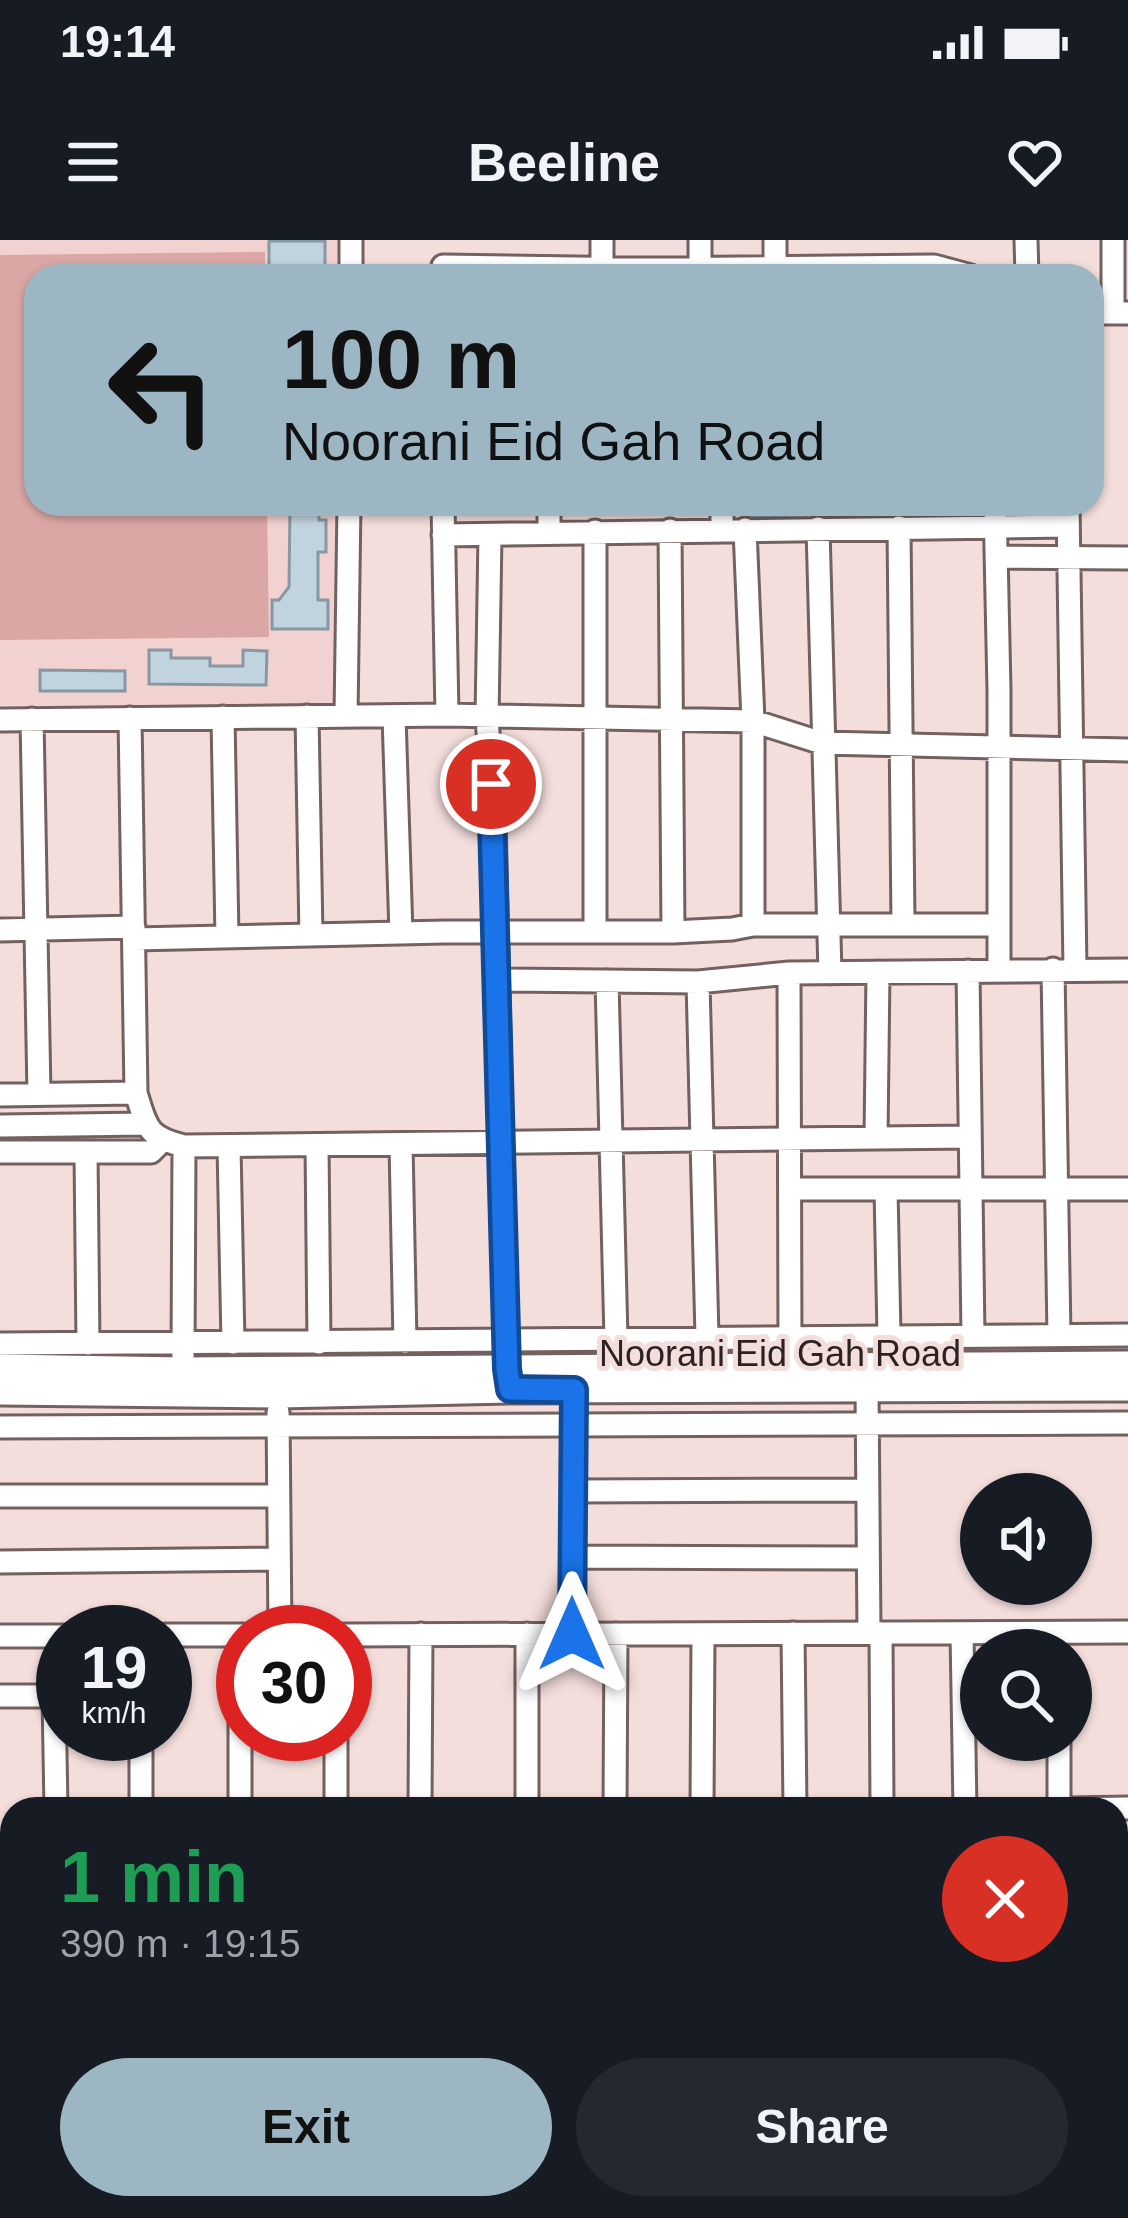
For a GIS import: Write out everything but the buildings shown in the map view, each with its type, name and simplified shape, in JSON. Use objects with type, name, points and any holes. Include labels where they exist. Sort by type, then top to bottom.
[{"type":"main road","name":"Noorani Eid Gah Road","points":[[0,1368],[183,1357],[507,1366],[1128,1365]]},
{"type":"main road","name":"Noorani Eid Gah Road","points":[[0,1391],[279,1394],[507,1366],[574,1390],[1128,1387]]},
{"type":"street","points":[[1111,313],[1113,240]]},
{"type":"street","points":[[346,716],[349,516]]},
{"type":"street","points":[[443,516],[447,716]]},
{"type":"street","points":[[549,516],[549,533]]},
{"type":"street","points":[[644,516],[644,530]]},
{"type":"street","points":[[727,516],[733,529],[753,721],[753,925]]},
{"type":"street","points":[[443,535],[899,527],[987,516]]},
{"type":"street","points":[[995,516],[999,970]]},
{"type":"street","points":[[1059,1336],[1057,1189],[1071,749],[1068,516]]},
{"type":"street","points":[[899,527],[903,924]]},
{"type":"street","points":[[818,528],[830,973]]},
{"type":"street","points":[[670,530],[673,932]]},
{"type":"street","points":[[595,932],[596,531]]},
{"type":"street","points":[[490,535],[487,718],[494,816],[507,1366]]},
{"type":"street","points":[[997,557],[1128,558]]},
{"type":"street","points":[[307,716],[310,935]]},
{"type":"street","points":[[394,716],[401,933]]},
{"type":"street","points":[[0,720],[447,716],[753,721],[822,743],[1128,750]]},
{"type":"street","points":[[223,717],[227,937]]},
{"type":"street","points":[[130,718],[136,1094],[164,1137],[183,1357]]},
{"type":"street","points":[[32,719],[39,1094]]},
{"type":"street","points":[[0,930],[227,937],[673,932],[753,925],[999,925]]},
{"type":"street","points":[[496,980],[698,982],[789,973],[1128,970]]},
{"type":"street","points":[[968,971],[973,1336]]},
{"type":"street","points":[[876,1138],[878,972]]},
{"type":"street","points":[[789,973],[789,1366]]},
{"type":"street","points":[[608,981],[616,1339]]},
{"type":"street","points":[[698,982],[707,1337]]},
{"type":"street","points":[[0,1095],[136,1094]]},
{"type":"street","points":[[0,1126],[229,1146],[969,1137]]},
{"type":"street","points":[[0,1152],[151,1152],[164,1137]]},
{"type":"street","points":[[401,1144],[405,1342]]},
{"type":"street","points":[[317,1145],[319,1342]]},
{"type":"street","points":[[229,1146],[233,1343]]},
{"type":"street","points":[[86,1152],[88,1343]]},
{"type":"street","points":[[791,1189],[1128,1190]]},
{"type":"street","points":[[886,1189],[889,1335]]},
{"type":"street","points":[[0,1344],[88,1343],[183,1357],[233,1343],[405,1342],[507,1366],[616,1339],[1128,1335]]},
{"type":"street","points":[[867,1389],[868,1558],[882,1797]]},
{"type":"street","points":[[572,1634],[574,1390]]},
{"type":"street","points":[[279,1394],[279,1605]]},
{"type":"street","points":[[0,1426],[1128,1423]]},
{"type":"street","points":[[573,1492],[866,1490]]},
{"type":"street","points":[[0,1496],[278,1496]]},
{"type":"street","points":[[572,1557],[868,1558]]},
{"type":"street","points":[[0,1562],[278,1559]]},
{"type":"street","points":[[1092,1637],[1128,1632]]},
{"type":"street","points":[[793,1633],[795,1797]]},
{"type":"street","points":[[372,1635],[960,1633]]},
{"type":"street","points":[[420,1797],[421,1634]]},
{"type":"street","points":[[526,1797],[527,1634]]},
{"type":"street","points":[[615,1797],[616,1634]]},
{"type":"street","points":[[702,1797],[703,1634]]},
{"type":"street","points":[[0,1636],[36,1636]]},
{"type":"street","points":[[0,1696],[36,1696]]},
{"type":"street","points":[[56,1797],[57,1761]]},
{"type":"street","points":[[140,1761],[141,1797]]},
{"type":"street","points":[[240,1797],[241,1761]]},
{"type":"street","points":[[336,1761],[336,1797]]},
{"type":"street","points":[[963,1761],[964,1797]]},
{"type":"street","points":[[1060,1761],[1062,1797]]},
{"type":"shaded area","points":[[0,240],[351,240],[351,264],[24,264],[24,516],[349,516],[347,706],[0,705]]},
{"type":"shaded area","points":[[265,252],[265,264],[24,264],[24,516],[267,516],[269,637],[0,640],[0,255]]},
{"type":"route","points":[[491,784],[507,1369],[510,1389],[574,1390],[572,1634]]}]
